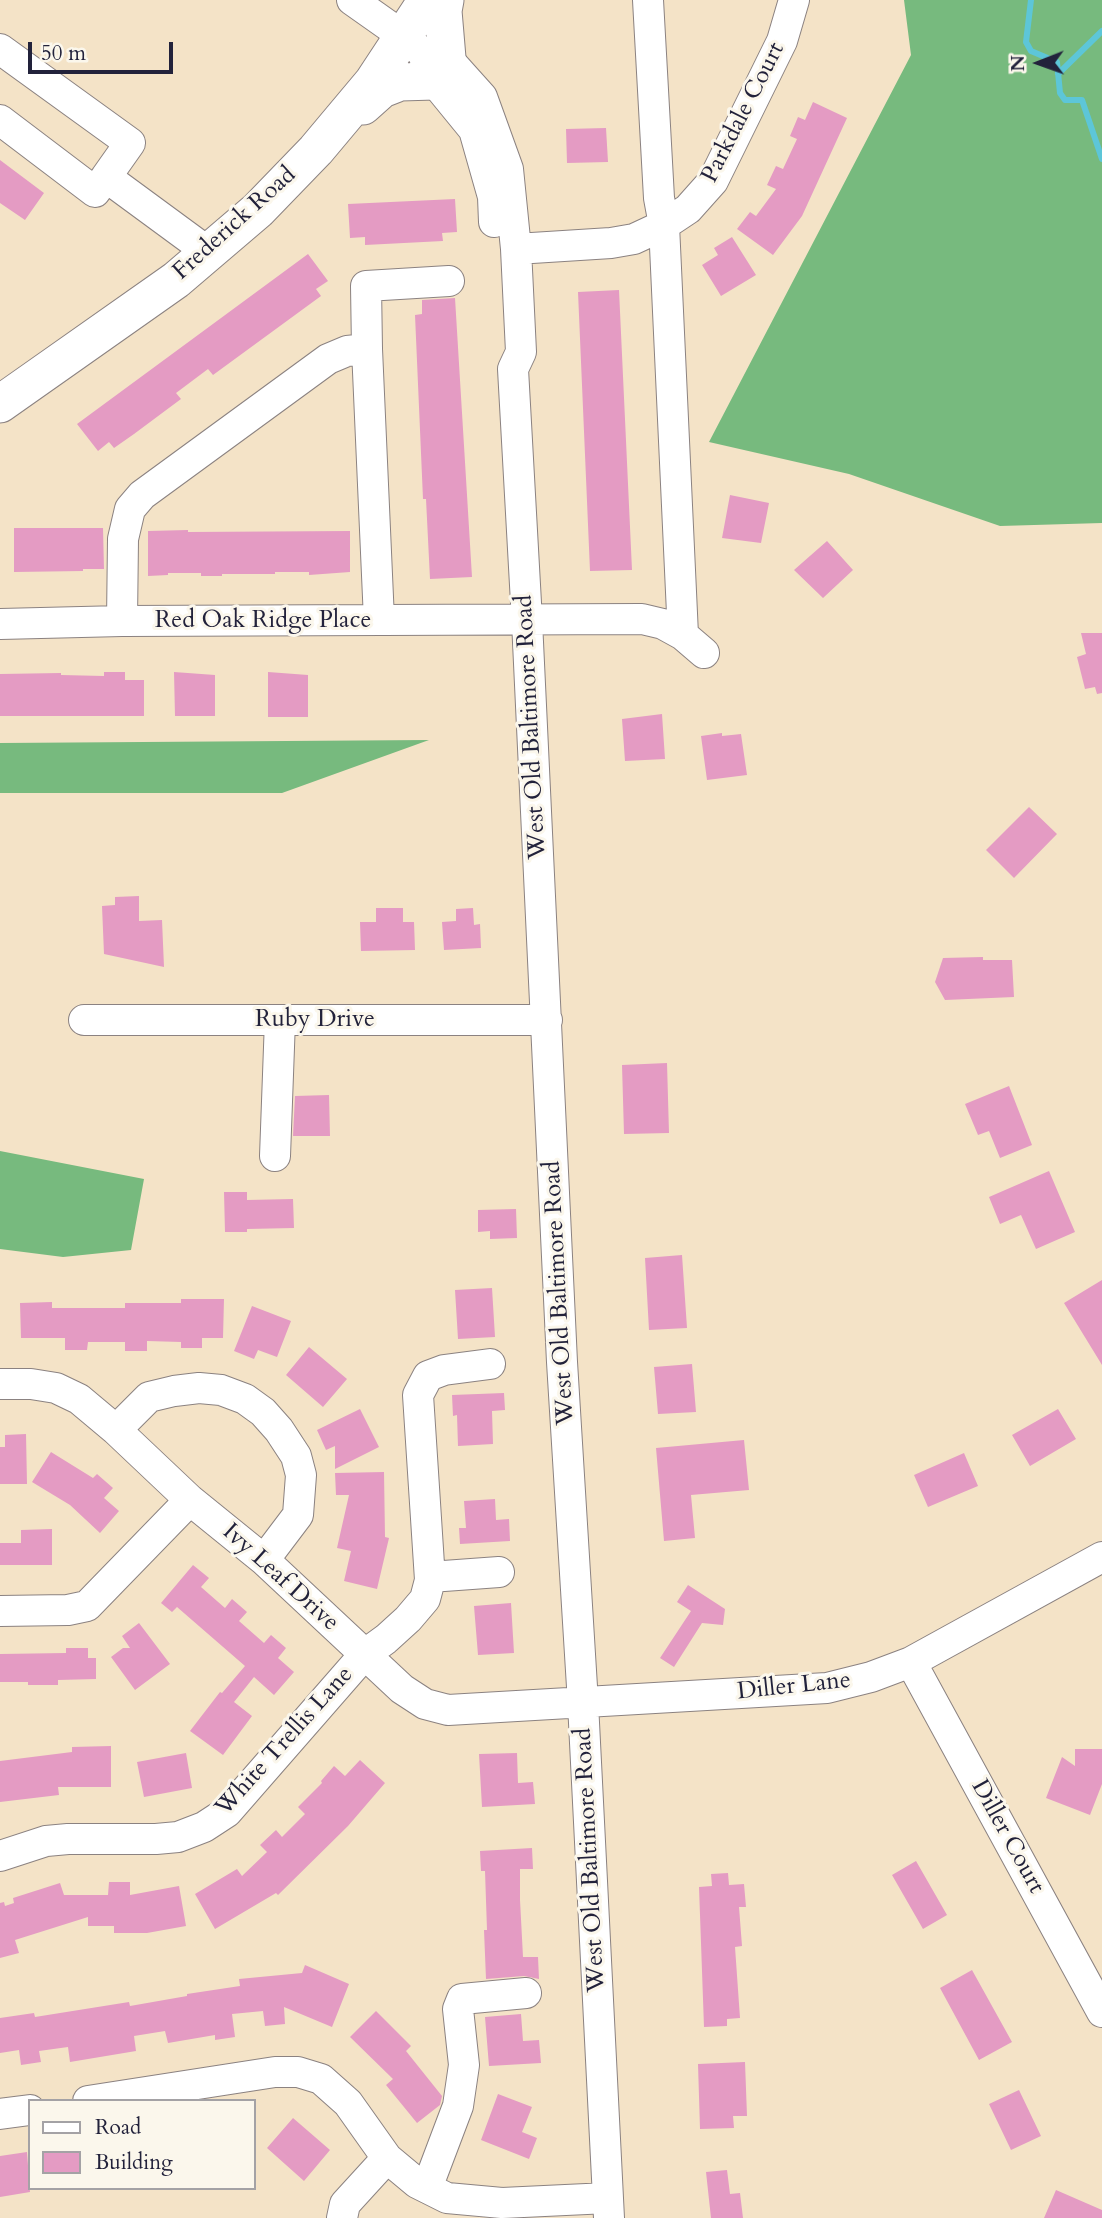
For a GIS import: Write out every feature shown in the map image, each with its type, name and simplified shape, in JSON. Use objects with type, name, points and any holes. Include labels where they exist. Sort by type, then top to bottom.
[{"type":"main road","name":"Frederick Road","points":[[0,404],[176,280],[257,210],[317,150],[373,82],[428,57],[426,0]]},
{"type":"main road","points":[[317,150],[382,89],[400,82],[428,57],[445,0]]},
{"type":"street","points":[[352,0],[428,57]]},
{"type":"street","points":[[648,0],[659,198],[664,225]]},
{"type":"street","name":"Parkdale Court","points":[[516,248],[611,243],[634,239],[664,225],[688,209],[713,181],[782,41],[794,0]]},
{"type":"street","points":[[0,49],[130,143],[95,192],[0,120]]},
{"type":"street","name":"West Old Baltimore Road","points":[[428,57],[482,97],[508,169],[516,248],[521,352],[513,369],[563,1375],[609,2208]]},
{"type":"street","name":"West Old Baltimore Road","points":[[428,57],[474,130],[493,197],[501,354],[513,369]]},
{"type":"street","points":[[106,177],[208,252]]},
{"type":"street","name":"Red Oak Ridge Place","points":[[0,624],[642,619],[663,624],[693,644],[664,225]]},
{"type":"street","points":[[379,620],[366,349],[366,286],[449,281]]},
{"type":"street","points":[[122,621],[123,539],[130,509],[142,495],[328,359],[347,351],[366,349]]},
{"type":"street","name":"Ruby Drive","points":[[84,1020],[547,1020]]},
{"type":"street","points":[[275,1156],[280,1020]]},
{"type":"street","points":[[490,1364],[444,1370],[428,1376],[418,1395],[430,1577],[499,1572]]},
{"type":"street","name":"Ivy Leaf Drive","points":[[0,1384],[30,1384],[56,1388],[79,1399],[190,1500],[264,1560],[402,1689],[425,1704],[448,1710],[583,1703]]},
{"type":"street","points":[[116,1430],[149,1397],[174,1391],[200,1388],[221,1390],[245,1399],[263,1412],[296,1455],[301,1475],[298,1515],[264,1560]]},
{"type":"street","points":[[0,1611],[68,1610],[87,1605],[190,1500]]},
{"type":"street","name":"Diller Lane","points":[[583,1703],[827,1688],[871,1678],[911,1662],[1102,1557]]},
{"type":"street","name":"White Trellis Lane","points":[[0,1856],[57,1840],[156,1839],[178,1837],[204,1827],[227,1812],[246,1793],[364,1655],[386,1640],[408,1619],[425,1599],[430,1577]]},
{"type":"street","name":"Diller Court","points":[[911,1662],[1102,2012]]},
{"type":"street","points":[[426,2188],[458,2106],[464,2065],[458,2009],[462,1999],[526,1993]]},
{"type":"street","points":[[101,2099],[275,2072],[298,2072],[321,2079],[348,2103],[387,2158],[426,2188],[447,2198],[531,2210],[609,2208]]},
{"type":"street","points":[[0,2114],[28,2110]]},
{"type":"street","points":[[342,2218],[345,2204],[387,2158]]},
{"type":"green space","points":[[904,0],[1102,0],[1102,523],[1000,526],[849,474],[709,442],[911,55]]},
{"type":"green space","points":[[429,740],[282,793],[0,793],[0,743]]},
{"type":"green space","points":[[0,1151],[144,1179],[131,1250],[63,1257],[0,1249]]},
{"type":"building","points":[[813,102],[847,118],[802,216],[773,255],[737,229],[750,212],[756,216],[776,189],[767,185],[776,166],[783,169],[797,139],[790,136],[798,117],[805,120]]},
{"type":"building","points":[[606,128],[608,162],[567,163],[566,129]]},
{"type":"building","points":[[0,160],[44,193],[25,220],[0,203]]},
{"type":"building","points":[[455,199],[457,232],[442,233],[443,241],[365,245],[365,237],[350,238],[348,204]]},
{"type":"building","points":[[732,237],[756,275],[721,296],[702,265],[718,255],[714,248]]},
{"type":"building","points":[[308,254],[328,281],[316,289],[321,296],[213,375],[208,369],[176,393],[181,399],[114,448],[109,442],[98,451],[77,424]]},
{"type":"building","points":[[619,290],[632,570],[590,571],[578,292]]},
{"type":"building","points":[[455,298],[472,577],[430,579],[426,499],[423,499],[415,315],[422,314],[422,300]]},
{"type":"building","points":[[730,495],[769,503],[761,543],[722,538]]},
{"type":"building","points":[[14,528],[103,528],[104,569],[14,572]]},
{"type":"building","points":[[148,531],[350,531],[350,572],[309,575],[309,572],[275,572],[222,576],[168,573],[148,576]]},
{"type":"building","points":[[827,541],[853,570],[823,598],[794,570]]},
{"type":"building","points":[[1081,633],[1102,633],[1102,693],[1097,694],[1095,687],[1085,689],[1077,657],[1086,654]]},
{"type":"building","points":[[104,672],[125,672],[125,680],[144,680],[144,716],[0,716],[0,674],[61,673],[104,676]]},
{"type":"building","points":[[174,672],[215,675],[215,716],[175,716]]},
{"type":"building","points":[[268,672],[308,675],[308,717],[268,717]]},
{"type":"building","points":[[662,714],[665,759],[625,761],[622,719]]},
{"type":"building","points":[[722,733],[722,736],[741,734],[747,775],[707,780],[701,736]]},
{"type":"building","points":[[1029,807],[1057,834],[1014,878],[986,850]]},
{"type":"building","points":[[139,896],[139,921],[162,920],[164,967],[104,954],[102,906],[115,905],[115,897]]},
{"type":"building","points":[[376,908],[403,908],[403,922],[414,922],[415,950],[361,951],[360,922],[376,922]]},
{"type":"building","points":[[473,908],[474,925],[480,924],[481,948],[444,950],[442,922],[456,921],[456,909]]},
{"type":"building","points":[[983,957],[983,960],[1012,960],[1014,997],[945,1000],[935,982],[943,958]]},
{"type":"building","points":[[667,1063],[669,1133],[624,1134],[622,1065]]},
{"type":"building","points":[[1009,1086],[1032,1145],[1000,1158],[989,1131],[978,1135],[965,1104]]},
{"type":"building","points":[[329,1095],[330,1136],[293,1136],[295,1096]]},
{"type":"building","points":[[1049,1171],[1075,1232],[1036,1249],[1021,1215],[1000,1224],[989,1197]]},
{"type":"building","points":[[224,1192],[247,1192],[247,1200],[293,1199],[294,1228],[225,1232]]},
{"type":"building","points":[[516,1209],[517,1238],[490,1239],[490,1231],[478,1232],[478,1210]]},
{"type":"building","points":[[682,1255],[687,1328],[649,1330],[645,1258]]},
{"type":"building","points":[[1102,1280],[1102,1365],[1064,1303]]},
{"type":"building","points":[[492,1288],[495,1337],[458,1339],[455,1290]]},
{"type":"building","points":[[181,1299],[224,1299],[223,1338],[202,1338],[202,1348],[181,1348],[181,1342],[147,1341],[147,1351],[125,1351],[125,1342],[88,1342],[87,1350],[65,1350],[65,1338],[21,1338],[20,1303],[52,1302],[52,1308],[125,1308],[125,1303],[181,1303]]},
{"type":"building","points":[[252,1306],[291,1321],[277,1357],[258,1350],[254,1359],[234,1351]]},
{"type":"building","points":[[309,1347],[347,1379],[323,1407],[286,1375]]},
{"type":"building","points":[[692,1364],[696,1412],[658,1414],[654,1367]]},
{"type":"building","points":[[504,1393],[505,1410],[492,1411],[493,1444],[458,1446],[457,1415],[453,1416],[452,1395]]},
{"type":"building","points":[[360,1409],[379,1447],[335,1469],[335,1446],[326,1450],[317,1430]]},
{"type":"building","points":[[1058,1409],[1076,1439],[1030,1466],[1012,1435]]},
{"type":"building","points":[[26,1434],[27,1484],[0,1484],[0,1447],[5,1447],[5,1435]]},
{"type":"building","points":[[744,1440],[749,1490],[691,1495],[695,1538],[664,1541],[656,1448]]},
{"type":"building","points":[[51,1452],[93,1478],[97,1474],[113,1488],[104,1498],[119,1511],[100,1533],[70,1505],[32,1482]]},
{"type":"building","points":[[964,1453],[978,1486],[928,1507],[914,1475]]},
{"type":"building","points":[[384,1472],[385,1537],[389,1538],[377,1589],[344,1581],[351,1551],[337,1548],[349,1495],[336,1495],[335,1473]]},
{"type":"building","points":[[495,1499],[496,1520],[509,1519],[510,1541],[460,1544],[459,1528],[466,1528],[464,1501]]},
{"type":"building","points":[[52,1529],[52,1565],[0,1565],[0,1543],[21,1543],[21,1530]]},
{"type":"building","points":[[193,1565],[209,1578],[201,1587],[225,1608],[232,1599],[247,1612],[239,1621],[264,1643],[271,1635],[286,1648],[278,1658],[294,1672],[274,1695],[254,1677],[234,1702],[252,1716],[223,1755],[190,1731],[220,1692],[222,1693],[245,1666],[177,1607],[172,1612],[161,1603]]},
{"type":"building","points":[[688,1585],[725,1609],[723,1625],[702,1623],[674,1667],[660,1658],[691,1611],[677,1602]]},
{"type":"building","points":[[511,1603],[514,1653],[478,1655],[474,1606]]},
{"type":"building","points":[[139,1623],[170,1664],[135,1690],[111,1657],[123,1648],[130,1648],[122,1636]]},
{"type":"building","points":[[66,1648],[88,1648],[88,1658],[96,1658],[96,1679],[58,1680],[58,1685],[0,1682],[0,1654],[66,1653]]},
{"type":"building","points":[[111,1746],[111,1787],[58,1787],[59,1795],[0,1802],[0,1761],[72,1752],[72,1747]]},
{"type":"building","points":[[1075,1749],[1102,1749],[1102,1784],[1090,1815],[1046,1798],[1062,1757],[1075,1766]]},
{"type":"building","points":[[186,1753],[192,1788],[144,1797],[137,1762]]},
{"type":"building","points":[[517,1753],[518,1783],[533,1782],[535,1804],[482,1807],[479,1754]]},
{"type":"building","points":[[360,1760],[385,1783],[348,1826],[278,1895],[276,1893],[215,1929],[195,1894],[237,1869],[242,1876],[267,1852],[260,1845],[276,1830],[282,1837],[305,1814],[298,1807],[322,1783],[334,1766],[345,1776]]},
{"type":"building","points":[[532,1848],[533,1869],[520,1869],[523,1957],[538,1957],[539,1979],[524,1976],[486,1979],[485,1871],[481,1871],[480,1851]]},
{"type":"building","points":[[916,1861],[947,1915],[923,1929],[892,1875]]},
{"type":"building","points":[[728,1873],[729,1885],[744,1884],[746,1907],[739,1907],[742,1946],[735,1947],[740,2018],[727,2019],[727,2026],[704,2027],[699,1887],[712,1886],[711,1874]]},
{"type":"building","points":[[109,1882],[130,1882],[130,1895],[179,1886],[186,1926],[147,1933],[114,1933],[114,1926],[88,1926],[88,1917],[15,1940],[19,1953],[0,1958],[0,1903],[4,1902],[5,1906],[14,1903],[13,1898],[60,1883],[64,1895],[108,1895]]},
{"type":"building","points":[[305,1965],[349,1984],[332,2027],[284,2007],[285,2024],[265,2026],[263,2011],[232,2014],[235,2037],[215,2040],[215,2035],[168,2043],[165,2031],[134,2036],[136,2051],[70,2062],[68,2047],[39,2051],[41,2062],[21,2065],[19,2050],[0,2053],[0,2018],[34,2013],[35,2017],[129,2002],[130,2006],[240,1986],[239,1979],[302,1973]]},
{"type":"building","points":[[972,1970],[1012,2042],[979,2060],[940,1988]]},
{"type":"building","points":[[376,2011],[411,2046],[406,2051],[442,2096],[440,2105],[417,2123],[386,2085],[393,2079],[350,2037]]},
{"type":"building","points":[[521,2014],[523,2041],[539,2040],[541,2063],[489,2066],[485,2017]]},
{"type":"building","points":[[745,2062],[747,2116],[733,2116],[734,2128],[700,2129],[698,2064]]},
{"type":"building","points":[[1019,2090],[1041,2136],[1011,2150],[989,2104]]},
{"type":"building","points":[[498,2094],[532,2107],[522,2132],[537,2138],[529,2159],[481,2140]]},
{"type":"building","points":[[293,2118],[330,2150],[304,2181],[267,2148]]},
{"type":"building","points":[[27,2152],[30,2192],[0,2197],[0,2156]]},
{"type":"building","points":[[727,2170],[730,2194],[740,2193],[743,2218],[711,2218],[706,2172]]},
{"type":"building","points":[[1056,2190],[1102,2210],[1102,2218],[1044,2218]]},
{"type":"waterway","points":[[1031,0],[1026,42],[1031,51],[1057,62],[1060,93],[1065,100],[1082,100],[1102,159]]},
{"type":"waterway","points":[[1058,74],[1102,31]]}]
